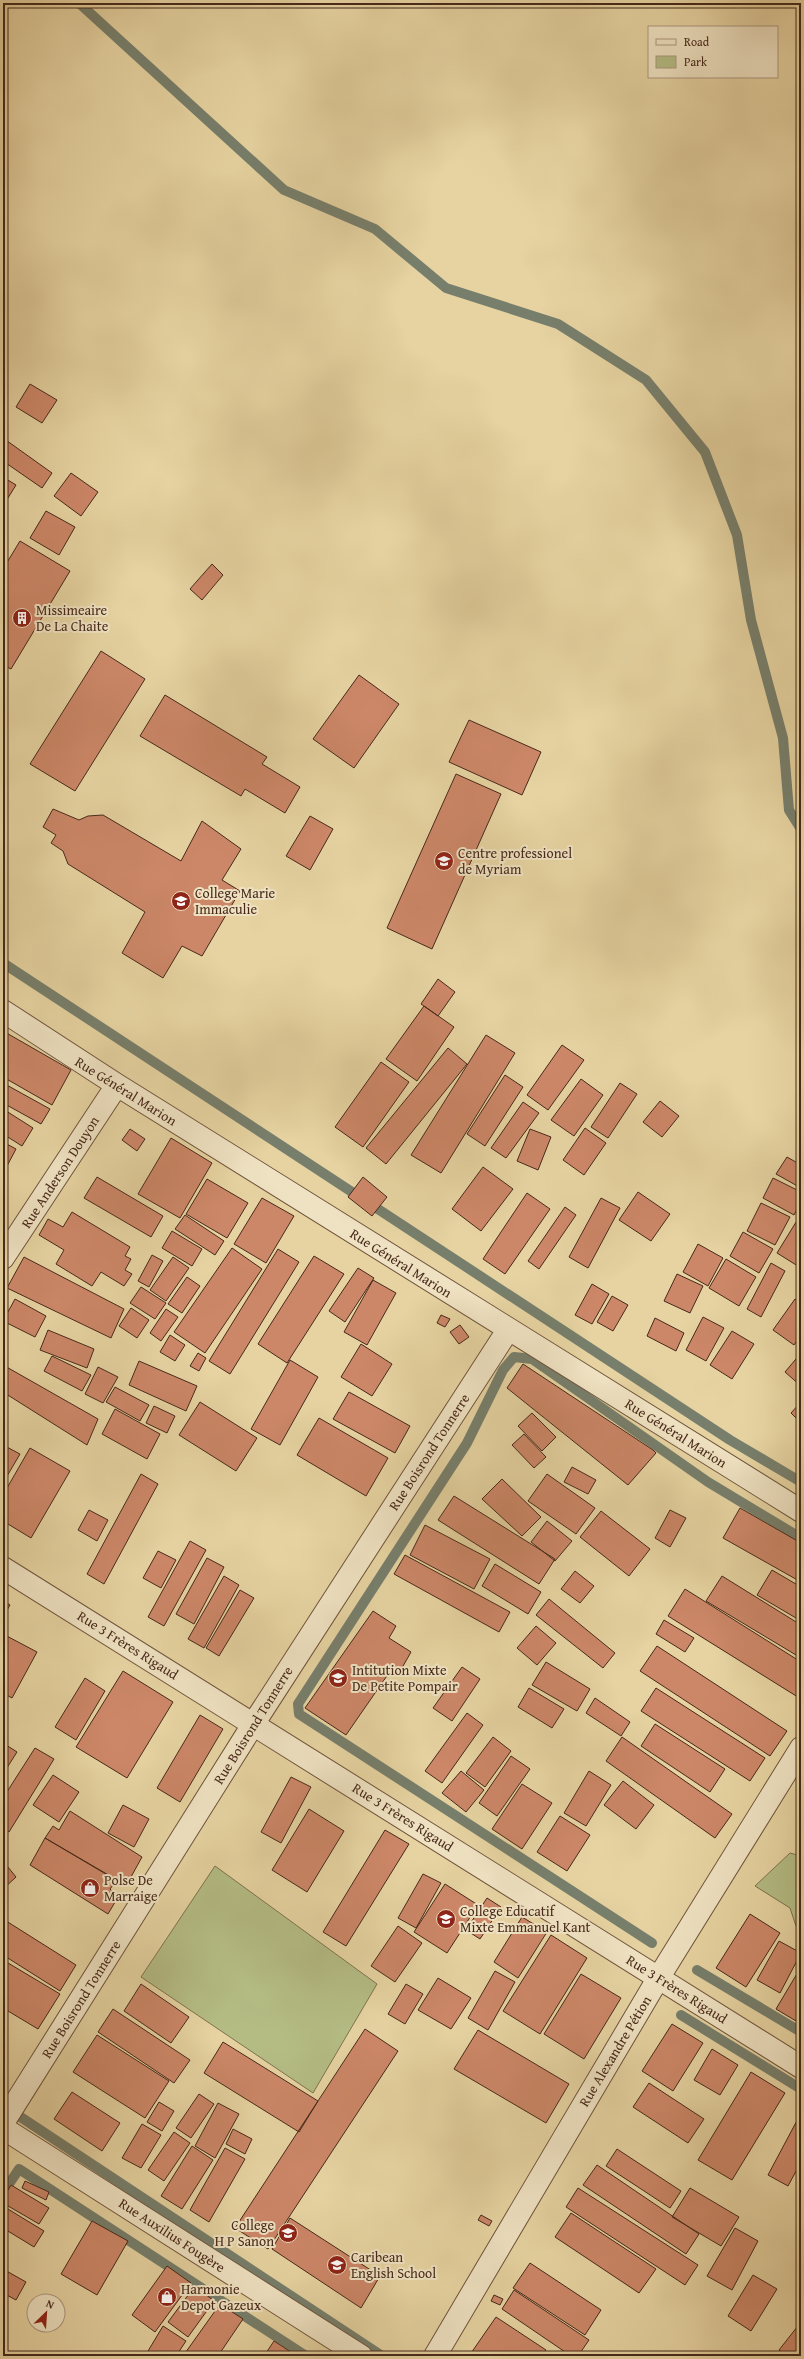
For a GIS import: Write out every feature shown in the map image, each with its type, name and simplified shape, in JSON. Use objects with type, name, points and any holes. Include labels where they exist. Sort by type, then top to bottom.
[{"type":"street","name":"Rue Général Marion","points":[[3,1011],[117,1086],[508,1330],[801,1510]]},
{"type":"street","name":"Rue Anderson Douyon","points":[[3,1258],[117,1086]]},
{"type":"street","name":"Rue Boisrond Tonnerre","points":[[3,2123],[254,1723],[508,1330]]},
{"type":"street","name":"Rue 3 Frères Rigaud","points":[[3,1568],[254,1723],[801,2067]]},
{"type":"street","name":"Rue Alexandre Pétion","points":[[434,2356],[659,1977],[801,1748]]},
{"type":"street","name":"Rue Auxilius Fougère","points":[[3,2128],[361,2356]]},
{"type":"green space","points":[[790,1853],[801,1856],[801,1929],[796,1926],[790,1908],[755,1886]]},
{"type":"green space","points":[[215,1866],[377,1984],[313,2093],[141,1977]]},
{"type":"building","points":[[30,384],[57,400],[42,423],[16,407]]},
{"type":"building","points":[[3,438],[52,473],[42,488],[3,461]]},
{"type":"building","points":[[71,473],[98,492],[81,516],[54,496]]},
{"type":"building","points":[[3,477],[16,485],[3,506]]},
{"type":"building","points":[[46,511],[75,527],[59,555],[30,538]]},
{"type":"building","name":"Missimeaire De La Chaite","points":[[20,541],[70,571],[11,669],[3,665],[3,569]]},
{"type":"building","points":[[212,564],[223,575],[202,600],[190,589]]},
{"type":"building","points":[[101,651],[145,679],[75,791],[30,764]]},
{"type":"building","points":[[359,675],[399,704],[354,768],[313,739]]},
{"type":"building","points":[[165,695],[267,757],[262,764],[300,787],[285,813],[245,789],[241,796],[140,736]]},
{"type":"building","points":[[469,720],[541,752],[522,795],[449,762]]},
{"type":"building","name":"Centre professionel de Myriam","points":[[456,774],[501,794],[432,949],[387,928]]},
{"type":"building","name":"College Marie Immaculie","points":[[53,809],[79,820],[88,816],[103,815],[181,861],[202,821],[241,849],[222,880],[240,891],[202,956],[182,946],[163,978],[122,953],[145,912],[68,864],[63,851],[51,843],[56,835],[43,827]]},
{"type":"building","points":[[310,816],[333,829],[310,870],[286,856]]},
{"type":"building","points":[[438,979],[455,992],[438,1016],[421,1004]]},
{"type":"building","points":[[424,1006],[454,1027],[417,1081],[386,1059]]},
{"type":"building","points":[[3,1031],[71,1070],[52,1105],[3,1077]]},
{"type":"building","points":[[486,1035],[515,1053],[441,1173],[411,1155]]},
{"type":"building","points":[[562,1045],[584,1060],[548,1110],[527,1095]]},
{"type":"building","points":[[448,1048],[467,1064],[386,1164],[366,1148]]},
{"type":"building","points":[[381,1062],[409,1082],[363,1147],[335,1127]]},
{"type":"building","points":[[505,1075],[523,1087],[485,1146],[467,1134]]},
{"type":"building","points":[[581,1079],[603,1095],[574,1136],[551,1120]]},
{"type":"building","points":[[3,1083],[50,1109],[41,1124],[3,1103]]},
{"type":"building","points":[[620,1083],[637,1094],[608,1138],[591,1127]]},
{"type":"building","points":[[660,1101],[679,1116],[662,1137],[643,1122]]},
{"type":"building","points":[[523,1102],[539,1113],[506,1158],[491,1148]]},
{"type":"building","points":[[3,1109],[33,1128],[22,1146],[3,1134]]},
{"type":"building","points":[[585,1128],[606,1143],[584,1175],[563,1160]]},
{"type":"building","points":[[130,1129],[145,1139],[137,1151],[122,1140]]},
{"type":"building","points":[[530,1129],[551,1137],[538,1170],[517,1161]]},
{"type":"building","points":[[171,1138],[212,1163],[180,1218],[138,1194]]},
{"type":"building","points":[[3,1142],[16,1149],[7,1166],[3,1164]]},
{"type":"building","points":[[787,1157],[801,1165],[801,1188],[776,1174]]},
{"type":"building","points":[[483,1167],[513,1189],[481,1231],[452,1209]]},
{"type":"building","points":[[97,1177],[163,1216],[151,1237],[84,1198]]},
{"type":"building","points":[[363,1177],[387,1197],[372,1216],[348,1197]]},
{"type":"building","points":[[773,1178],[801,1192],[801,1202],[794,1215],[763,1198]]},
{"type":"building","points":[[207,1179],[248,1203],[227,1238],[186,1214]]},
{"type":"building","points":[[638,1192],[670,1214],[651,1241],[619,1220]]},
{"type":"building","points":[[527,1193],[550,1209],[505,1274],[483,1259]]},
{"type":"building","points":[[262,1198],[294,1216],[266,1263],[234,1244]]},
{"type":"building","points":[[601,1198],[620,1208],[588,1268],[569,1257]]},
{"type":"building","points":[[761,1203],[790,1217],[775,1245],[747,1231]]},
{"type":"building","points":[[565,1207],[576,1215],[539,1269],[528,1261]]},
{"type":"building","points":[[72,1212],[130,1247],[125,1256],[131,1259],[125,1270],[132,1274],[124,1286],[101,1272],[92,1286],[56,1264],[64,1250],[39,1235],[48,1219],[63,1227]]},
{"type":"building","points":[[801,1214],[801,1268],[777,1253]]},
{"type":"building","points":[[185,1215],[224,1241],[215,1255],[175,1229]]},
{"type":"building","points":[[172,1231],[202,1249],[192,1266],[162,1248]]},
{"type":"building","points":[[743,1232],[773,1249],[759,1273],[730,1256]]},
{"type":"building","points":[[698,1244],[723,1258],[708,1286],[683,1272]]},
{"type":"building","points":[[232,1248],[262,1269],[205,1353],[174,1332]]},
{"type":"building","points":[[278,1249],[299,1262],[230,1374],[209,1361]]},
{"type":"building","points":[[152,1255],[163,1261],[149,1287],[138,1281]]},
{"type":"building","points":[[314,1256],[344,1274],[287,1363],[258,1344]]},
{"type":"building","points":[[24,1257],[124,1309],[111,1338],[7,1288]]},
{"type":"building","points":[[173,1257],[189,1268],[166,1301],[150,1290]]},
{"type":"building","points":[[726,1259],[756,1277],[739,1306],[709,1288]]},
{"type":"building","points":[[771,1263],[785,1271],[761,1317],[747,1309]]},
{"type":"building","points":[[358,1268],[374,1278],[345,1322],[329,1311]]},
{"type":"building","points":[[677,1274],[703,1286],[690,1313],[664,1301]]},
{"type":"building","points":[[187,1277],[200,1286],[182,1313],[168,1304]]},
{"type":"building","points":[[373,1280],[396,1293],[367,1345],[344,1332]]},
{"type":"building","points":[[592,1284],[609,1294],[592,1324],[575,1315]]},
{"type":"building","points":[[141,1287],[166,1303],[155,1319],[130,1303]]},
{"type":"building","points":[[612,1296],[628,1305],[613,1331],[597,1322]]},
{"type":"building","points":[[15,1299],[46,1316],[35,1337],[3,1321]]},
{"type":"building","points":[[795,1299],[801,1303],[801,1335],[794,1345],[773,1330]]},
{"type":"building","points":[[131,1308],[149,1320],[137,1338],[119,1326]]},
{"type":"building","points":[[166,1309],[178,1317],[161,1341],[150,1333]]},
{"type":"building","points":[[441,1315],[450,1319],[445,1327],[437,1323]]},
{"type":"building","points":[[703,1317],[724,1328],[706,1361],[686,1350]]},
{"type":"building","points":[[655,1318],[684,1333],[676,1351],[647,1336]]},
{"type":"building","points":[[460,1325],[469,1337],[459,1344],[450,1332]]},
{"type":"building","points":[[48,1330],[94,1349],[87,1368],[40,1350]]},
{"type":"building","points":[[732,1331],[754,1344],[732,1379],[710,1365]]},
{"type":"building","points":[[170,1335],[185,1345],[175,1361],[160,1352]]},
{"type":"building","points":[[361,1344],[392,1364],[372,1396],[341,1377]]},
{"type":"building","points":[[198,1353],[206,1358],[199,1371],[190,1366]]},
{"type":"building","points":[[801,1353],[801,1386],[785,1372]]},
{"type":"building","points":[[52,1356],[91,1375],[82,1391],[44,1371]]},
{"type":"building","points":[[290,1360],[318,1377],[280,1445],[251,1429]]},
{"type":"building","points":[[139,1361],[197,1386],[186,1411],[129,1385]]},
{"type":"building","points":[[523,1364],[656,1453],[628,1485],[507,1388]]},
{"type":"building","points":[[3,1365],[98,1419],[87,1445],[3,1392]]},
{"type":"building","points":[[98,1367],[118,1377],[103,1403],[85,1394]]},
{"type":"building","points":[[115,1387],[149,1405],[140,1421],[106,1402]]},
{"type":"building","points":[[349,1392],[410,1426],[395,1453],[333,1419]]},
{"type":"building","points":[[200,1402],[257,1438],[236,1471],[179,1435]]},
{"type":"building","points":[[801,1402],[801,1423],[791,1413]]},
{"type":"building","points":[[154,1406],[175,1416],[167,1433],[146,1423]]},
{"type":"building","points":[[115,1409],[160,1434],[147,1459],[102,1434]]},
{"type":"building","points":[[532,1413],[556,1437],[542,1451],[518,1426]]},
{"type":"building","points":[[319,1418],[388,1458],[366,1496],[297,1455]]},
{"type":"building","points":[[524,1434],[546,1457],[534,1468],[512,1445]]},
{"type":"building","points":[[3,1445],[20,1454],[3,1483]]},
{"type":"building","points":[[30,1448],[70,1471],[31,1538],[3,1521],[3,1495]]},
{"type":"building","points":[[572,1467],[596,1480],[588,1494],[564,1482]]},
{"type":"building","points":[[141,1474],[158,1484],[104,1584],[87,1574]]},
{"type":"building","points":[[547,1474],[595,1508],[576,1534],[528,1501]]},
{"type":"building","points":[[502,1479],[541,1517],[522,1536],[482,1499]]},
{"type":"building","points":[[454,1496],[555,1559],[539,1584],[438,1520]]},
{"type":"building","points":[[740,1508],[801,1543],[801,1582],[723,1538]]},
{"type":"building","points":[[89,1510],[108,1520],[97,1541],[78,1530]]},
{"type":"building","points":[[670,1510],[686,1518],[670,1547],[655,1538]]},
{"type":"building","points":[[601,1511],[650,1549],[629,1576],[580,1537]]},
{"type":"building","points":[[547,1521],[572,1541],[555,1561],[531,1542]]},
{"type":"building","points":[[425,1525],[490,1559],[474,1589],[410,1555]]},
{"type":"building","points":[[190,1541],[206,1550],[164,1626],[148,1617]]},
{"type":"building","points":[[158,1551],[176,1560],[161,1588],[143,1578]]},
{"type":"building","points":[[405,1555],[510,1612],[499,1632],[394,1574]]},
{"type":"building","points":[[207,1558],[224,1567],[194,1624],[176,1614]]},
{"type":"building","points":[[495,1564],[541,1592],[528,1614],[482,1586]]},
{"type":"building","points":[[772,1570],[801,1587],[801,1621],[757,1595]]},
{"type":"building","points":[[575,1571],[594,1586],[580,1603],[561,1589]]},
{"type":"building","points":[[224,1576],[239,1585],[204,1648],[188,1639]]},
{"type":"building","points":[[722,1576],[801,1625],[801,1658],[706,1601]]},
{"type":"building","points":[[685,1589],[801,1662],[801,1699],[668,1616]]},
{"type":"building","points":[[240,1590],[254,1598],[219,1656],[206,1648]]},
{"type":"building","points":[[549,1599],[615,1653],[603,1668],[536,1615]]},
{"type":"building","points":[[3,1601],[10,1605],[3,1617]]},
{"type":"building","points":[[373,1611],[396,1626],[389,1638],[411,1652],[398,1675],[391,1670],[346,1735],[305,1708]]},
{"type":"building","points":[[664,1620],[694,1638],[685,1652],[656,1634]]},
{"type":"building","points":[[536,1626],[556,1643],[537,1665],[517,1648]]},
{"type":"building","points":[[3,1634],[37,1652],[12,1698],[3,1693]]},
{"type":"building","points":[[657,1646],[787,1731],[770,1756],[640,1671]]},
{"type":"building","points":[[546,1662],[590,1689],[577,1711],[532,1685]]},
{"type":"building","points":[[462,1667],[480,1679],[452,1721],[433,1708]]},
{"type":"building","points":[[123,1671],[173,1702],[127,1778],[76,1747]]},
{"type":"building","points":[[85,1678],[105,1691],[76,1740],[55,1727]]},
{"type":"building","points":[[529,1688],[564,1709],[552,1728],[518,1707]]},
{"type":"building","points":[[656,1688],[765,1758],[750,1781],[641,1711]]},
{"type":"building","points":[[595,1698],[630,1722],[621,1736],[586,1713]]},
{"type":"building","points":[[467,1713],[483,1725],[442,1783],[425,1771]]},
{"type":"building","points":[[200,1715],[223,1729],[180,1802],[157,1788]]},
{"type":"building","points":[[655,1724],[725,1769],[710,1792],[641,1746]]},
{"type":"building","points":[[493,1737],[511,1751],[485,1787],[466,1773]]},
{"type":"building","points":[[622,1737],[732,1814],[715,1838],[606,1761]]},
{"type":"building","points":[[3,1743],[17,1752],[3,1774]]},
{"type":"building","points":[[35,1748],[54,1759],[9,1832],[3,1828],[3,1798]]},
{"type":"building","points":[[511,1756],[530,1769],[497,1816],[479,1803]]},
{"type":"building","points":[[461,1771],[484,1790],[466,1812],[442,1793]]},
{"type":"building","points":[[589,1771],[611,1785],[586,1826],[564,1813]]},
{"type":"building","points":[[53,1775],[79,1792],[59,1822],[33,1805]]},
{"type":"building","points":[[291,1777],[311,1787],[281,1843],[261,1832]]},
{"type":"building","points":[[623,1781],[654,1805],[636,1829],[604,1805]]},
{"type":"building","points":[[522,1784],[552,1803],[522,1849],[492,1829]]},
{"type":"building","points":[[123,1805],[149,1819],[134,1847],[108,1833]]},
{"type":"building","points":[[309,1809],[344,1831],[307,1892],[272,1870]]},
{"type":"building","points":[[70,1811],[142,1857],[126,1886],[45,1838],[53,1826],[59,1830]]},
{"type":"building","points":[[560,1816],[590,1835],[567,1871],[537,1852]]},
{"type":"building","points":[[385,1830],[409,1844],[346,1946],[323,1932]]},
{"type":"building","points":[[45,1838],[117,1880],[110,1889],[118,1897],[108,1914],[30,1865]]},
{"type":"building","points":[[3,1861],[16,1877],[3,1889]]},
{"type":"building","points":[[423,1874],[441,1883],[416,1928],[398,1918]]},
{"type":"building","name":"College Educatif Mixte Emmanuel Kant","points":[[445,1884],[478,1905],[447,1953],[414,1932]]},
{"type":"building","points":[[487,1898],[501,1907],[480,1939],[466,1930]]},
{"type":"building","points":[[750,1914],[780,1933],[746,1987],[716,1968]]},
{"type":"building","points":[[522,1917],[547,1932],[518,1978],[494,1962]]},
{"type":"building","points":[[3,1919],[76,1965],[60,1991],[3,1955]]},
{"type":"building","points":[[398,1926],[422,1943],[395,1982],[371,1966]]},
{"type":"building","points":[[551,1935],[587,1958],[540,2034],[503,2011]]},
{"type":"building","points":[[779,1941],[801,1953],[780,1993],[757,1980]]},
{"type":"building","points":[[3,1960],[60,1994],[38,2029],[3,2008]]},
{"type":"building","points":[[801,1967],[801,2024],[776,2009]]},
{"type":"building","points":[[495,1971],[515,1982],[488,2030],[468,2018]]},
{"type":"building","points":[[581,1974],[621,1998],[584,2059],[544,2034]]},
{"type":"building","points":[[438,1978],[471,1998],[451,2029],[418,2010]]},
{"type":"building","points":[[141,1984],[189,2017],[171,2043],[124,2011]]},
{"type":"building","points":[[406,1984],[423,1994],[405,2024],[388,2014]]},
{"type":"building","points":[[113,2009],[190,2060],[174,2083],[98,2032]]},
{"type":"building","points":[[672,2024],[703,2043],[673,2091],[642,2071]]},
{"type":"building","points":[[365,2029],[398,2051],[268,2249],[235,2228]]},
{"type":"building","points":[[478,2030],[569,2084],[546,2123],[454,2069]]},
{"type":"building","points":[[97,2035],[169,2081],[145,2118],[73,2072]]},
{"type":"building","points":[[223,2042],[318,2101],[299,2132],[204,2073]]},
{"type":"building","points":[[712,2049],[738,2065],[720,2095],[694,2080]]},
{"type":"building","points":[[751,2072],[785,2093],[732,2180],[698,2160]]},
{"type":"building","points":[[649,2083],[704,2119],[688,2143],[633,2107]]},
{"type":"building","points":[[72,2092],[120,2123],[102,2151],[54,2119]]},
{"type":"building","points":[[199,2094],[214,2104],[191,2138],[176,2128]]},
{"type":"building","points":[[159,2102],[174,2111],[162,2131],[147,2122]]},
{"type":"building","points":[[218,2103],[239,2114],[215,2158],[195,2146]]},
{"type":"building","points":[[801,2113],[801,2162],[788,2186],[768,2175]]},
{"type":"building","points":[[142,2124],[161,2135],[141,2168],[122,2158]]},
{"type":"building","points":[[233,2129],[252,2139],[245,2154],[226,2144]]},
{"type":"building","points":[[174,2132],[190,2143],[164,2181],[148,2170]]},
{"type":"building","points":[[192,2146],[213,2160],[182,2209],[161,2196]]},
{"type":"building","points":[[225,2148],[245,2159],[209,2222],[190,2210]]},
{"type":"building","points":[[617,2149],[681,2191],[670,2208],[606,2166]]},
{"type":"building","points":[[597,2165],[699,2234],[686,2254],[583,2185]]},
{"type":"building","points":[[25,2181],[49,2192],[46,2200],[22,2188]]},
{"type":"building","points":[[11,2185],[49,2208],[39,2224],[3,2203],[3,2198]]},
{"type":"building","points":[[578,2188],[698,2265],[685,2285],[566,2207]]},
{"type":"building","points":[[690,2188],[739,2217],[721,2246],[672,2217]]},
{"type":"building","points":[[3,2206],[44,2231],[34,2247],[3,2228]]},
{"type":"building","points":[[571,2213],[656,2269],[639,2293],[555,2237]]},
{"type":"building","points":[[481,2215],[492,2221],[489,2226],[478,2220]]},
{"type":"building","points":[[290,2218],[380,2276],[361,2308],[272,2249]]},
{"type":"building","points":[[92,2221],[128,2241],[97,2295],[61,2274]]},
{"type":"building","points":[[735,2228],[758,2241],[732,2290],[707,2276]]},
{"type":"building","points":[[530,2263],[601,2310],[585,2335],[513,2288]]},
{"type":"building","points":[[167,2266],[191,2283],[155,2332],[132,2315]]},
{"type":"building","points":[[3,2269],[26,2282],[16,2300],[3,2293]]},
{"type":"building","points":[[753,2275],[777,2289],[751,2331],[728,2316]]},
{"type":"building","points":[[195,2286],[214,2301],[188,2337],[168,2322]]},
{"type":"building","points":[[514,2290],[589,2340],[578,2356],[571,2356],[502,2309]]},
{"type":"building","points":[[494,2295],[503,2299],[500,2305],[491,2301]]},
{"type":"building","points":[[220,2304],[243,2319],[218,2356],[183,2356]]},
{"type":"building","points":[[496,2317],[546,2350],[542,2356],[469,2356]]},
{"type":"building","points":[[801,2322],[801,2351],[797,2356],[787,2356],[779,2350]]},
{"type":"building","points":[[163,2326],[186,2341],[176,2356],[145,2356]]},
{"type":"building","points":[[274,2341],[297,2356],[264,2356]]},
{"type":"waterway","points":[[79,3],[284,190],[375,229],[446,288],[558,324],[646,380],[705,452],[737,535],[751,620],[783,738],[789,810],[801,829]]},
{"type":"waterway","points":[[3,963],[730,1440],[801,1482]]},
{"type":"waterway","points":[[652,1943],[299,1714],[298,1704],[467,1443],[503,1370],[514,1357],[532,1359],[708,1482],[801,1538]]},
{"type":"waterway","points":[[697,1970],[801,2032]]},
{"type":"waterway","points":[[681,2015],[801,2089]]},
{"type":"waterway","points":[[19,2116],[382,2356]]},
{"type":"waterway","points":[[3,2193],[19,2169],[306,2356]]},
{"type":"place","name":"Missimeaire De La Chaite","points":[[22,618]]},
{"type":"place","name":"Centre professionel de Myriam","points":[[444,861]]},
{"type":"place","name":"College Marie Immaculie","points":[[181,901]]},
{"type":"place","name":"Intitution Mixte De Petite Pompair","points":[[338,1678]]},
{"type":"place","name":"Polse De Marraige","points":[[90,1888]]},
{"type":"place","name":"College Educatif Mixte Emmanuel Kant","points":[[446,1919]]},
{"type":"place","name":"College H P Sanon","points":[[288,2233]]},
{"type":"place","name":"Caribean English School","points":[[337,2265]]},
{"type":"place","name":"Harmonie Depot Gazeux","points":[[167,2297]]}]
